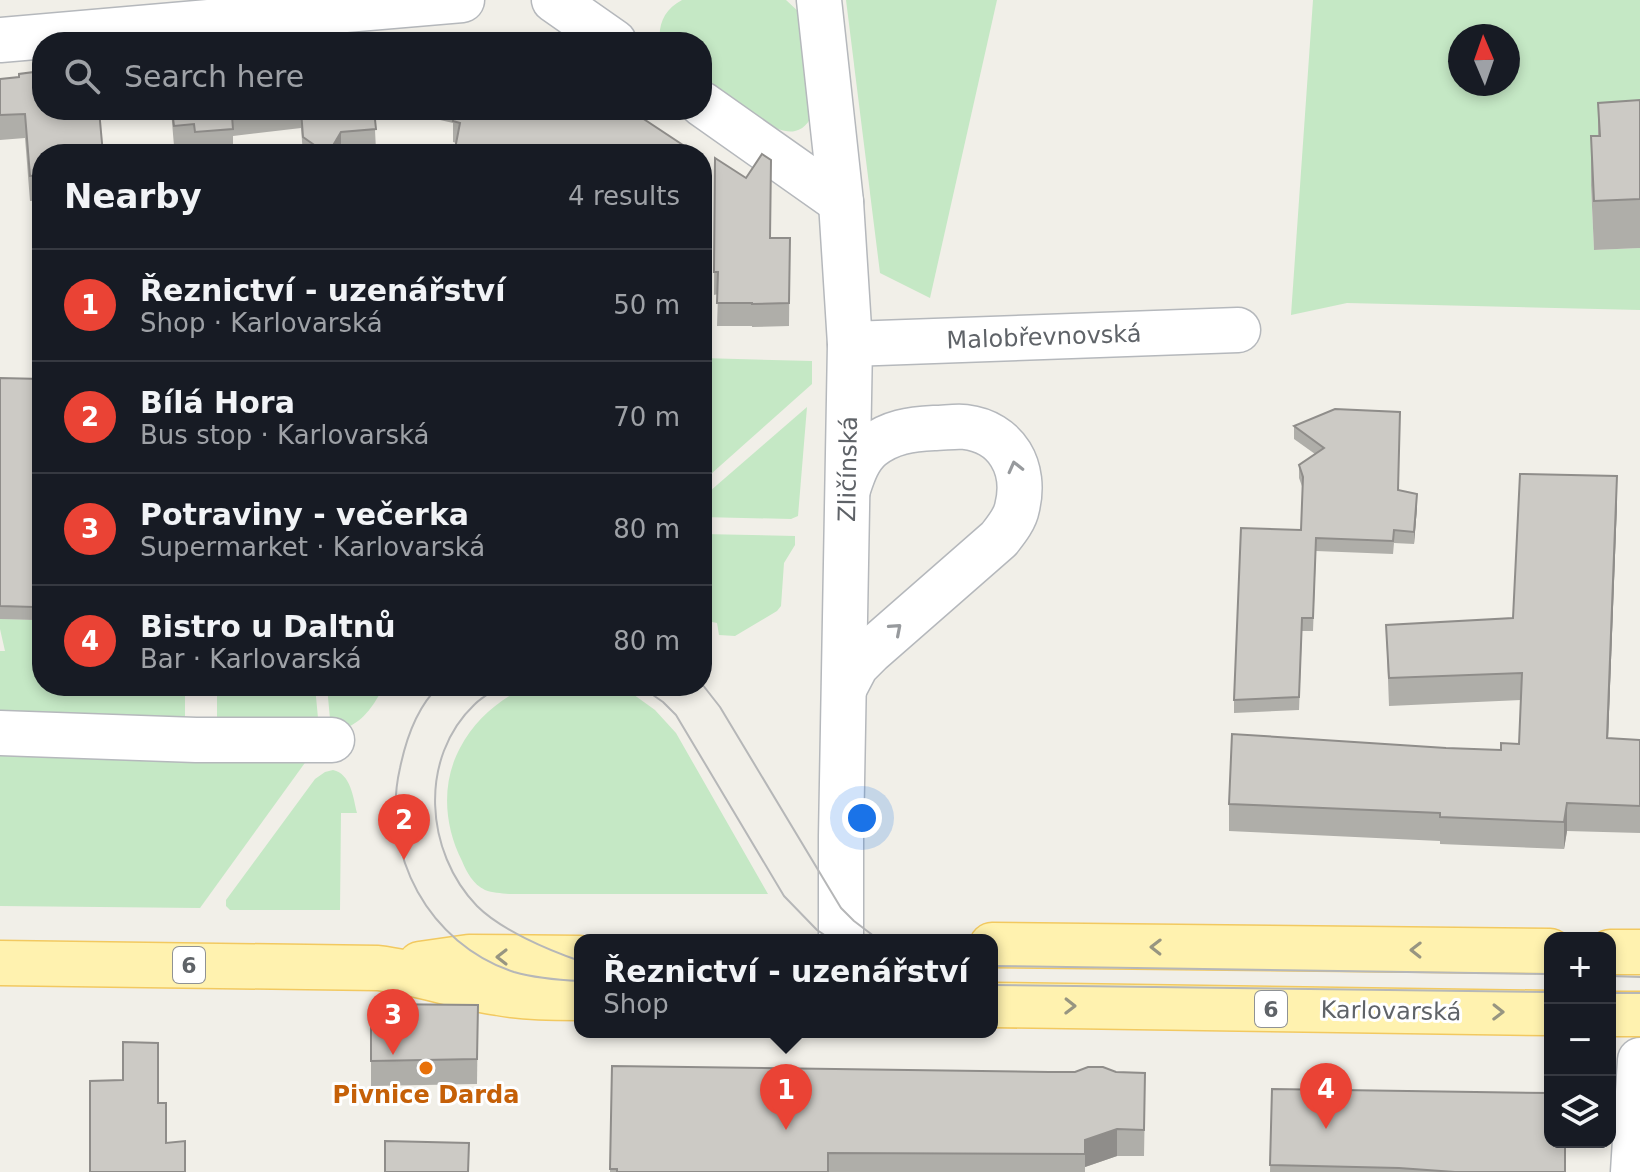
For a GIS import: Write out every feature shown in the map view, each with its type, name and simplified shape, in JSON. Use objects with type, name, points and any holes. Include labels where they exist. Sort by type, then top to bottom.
[{"type":"main road","points":[[998,945],[1544,951]]},
{"type":"main road","points":[[1616,952],[1640,952]]},
{"type":"main road","name":"6","points":[[378,968],[469,957],[574,958]]},
{"type":"main road","name":"6","points":[[0,963],[378,968],[411,972],[497,993],[574,998]]},
{"type":"main road","name":"Karlovarská","points":[[998,1005],[1544,1013]]},
{"type":"main road","points":[[1616,1014],[1640,1014]]},
{"type":"street","points":[[92,32],[462,0]]},
{"type":"street","points":[[554,0],[600,32]]},
{"type":"street","name":"Zličínská","points":[[819,0],[841,202],[850,344],[841,934]]},
{"type":"street","points":[[0,40],[32,37]]},
{"type":"street","points":[[712,111],[841,202]]},
{"type":"street","name":"Malobřevnovská","points":[[850,344],[1238,330]]},
{"type":"street","points":[[845,687],[856,666],[871,651],[999,539],[1017,508],[1018,471],[1013,455],[999,440],[984,432],[965,427],[910,429],[889,435],[869,448],[856,466],[847,492]]},
{"type":"street","points":[[0,733],[196,740],[332,740]]},
{"type":"street","points":[[1633,1172],[1640,1060]]},
{"type":"green space","points":[[682,0],[786,0],[800,13],[815,109],[805,126],[795,131],[774,128],[712,88],[712,32],[660,32],[664,17]]},
{"type":"green space","points":[[846,0],[997,0],[930,298],[880,273]]},
{"type":"green space","points":[[1313,0],[1640,0],[1640,156],[1591,186],[1594,250],[1640,248],[1640,310],[1347,303],[1291,315]]},
{"type":"green space","points":[[712,358],[812,361],[812,384],[712,473]]},
{"type":"green space","points":[[807,407],[798,516],[791,519],[712,517],[712,489]]},
{"type":"green space","points":[[712,534],[795,536],[795,545],[784,563],[781,606],[777,611],[735,636],[719,635],[717,623],[712,622]]},
{"type":"green space","points":[[0,619],[32,620],[32,696],[185,696],[185,725],[0,723],[0,651],[5,651]]},
{"type":"green space","points":[[217,696],[316,696],[318,718],[217,728]]},
{"type":"green space","points":[[328,696],[378,696],[353,725],[346,728],[330,719]]},
{"type":"green space","points":[[636,696],[655,710],[676,733],[768,894],[509,894],[488,891],[477,885],[466,870],[451,834],[447,804],[450,776],[460,748],[473,728],[507,698]]},
{"type":"green space","points":[[0,751],[307,760],[200,908],[0,906]]},
{"type":"green space","points":[[333,770],[347,781],[357,813],[341,813],[340,910],[230,910],[226,900],[315,779]]},
{"type":"building","points":[[32,72],[32,120],[100,120],[102,144],[32,144],[30,176],[25,114],[0,115],[0,79],[19,77],[19,74]]},
{"type":"building","points":[[1640,100],[1640,199],[1594,201],[1591,136],[1600,136],[1598,103]]},
{"type":"building","points":[[173,120],[232,120],[233,129],[195,132],[194,124],[174,126]]},
{"type":"building","points":[[302,120],[375,120],[376,129],[341,132],[334,144],[313,144],[303,137]]},
{"type":"building","points":[[645,120],[681,144],[456,144],[460,123],[453,121]]},
{"type":"building","points":[[762,154],[771,160],[770,238],[790,238],[789,303],[717,303],[718,272],[714,272],[715,158],[746,178]]},
{"type":"building","points":[[0,378],[32,379],[32,607],[0,606]]},
{"type":"building","points":[[1335,409],[1400,412],[1398,490],[1417,494],[1414,532],[1394,530],[1393,541],[1316,538],[1313,618],[1302,618],[1299,697],[1234,700],[1241,528],[1301,530],[1303,477],[1299,465],[1324,448],[1294,426]]},
{"type":"building","points":[[1520,474],[1617,476],[1607,738],[1640,740],[1640,806],[1567,803],[1564,822],[1229,804],[1232,734],[1501,750],[1501,743],[1519,744],[1522,673],[1389,678],[1386,625],[1513,618]]},
{"type":"building","points":[[371,1004],[478,1005],[477,1059],[371,1061]]},
{"type":"building","points":[[123,1042],[158,1043],[158,1103],[166,1103],[166,1143],[185,1141],[185,1172],[90,1172],[90,1081],[123,1080]]},
{"type":"building","points":[[612,1066],[1049,1072],[1103,1067],[1116,1072],[1145,1073],[1144,1130],[1117,1129],[1085,1140],[1085,1154],[828,1153],[828,1172],[617,1172],[617,1169],[610,1169]]},
{"type":"building","points":[[1272,1089],[1544,1093],[1544,1148],[1565,1148],[1565,1172],[1455,1172],[1270,1165]]},
{"type":"building","points":[[385,1141],[469,1143],[468,1172],[385,1172]]},
{"type":"tram line","points":[[430,696],[409,735],[396,800],[397,832],[405,863],[418,892],[435,918],[484,959],[522,974],[574,980]]},
{"type":"tram line","points":[[485,696],[457,726],[444,751],[437,777],[435,805],[438,833],[460,884],[477,906],[512,931],[574,959]]},
{"type":"tram line","points":[[654,696],[676,715],[784,896],[823,934]]},
{"type":"tram line","points":[[711,696],[841,908],[871,934]]},
{"type":"tram line","points":[[998,966],[1544,974]]},
{"type":"tram line","points":[[1616,976],[1640,977]]},
{"type":"tram line","points":[[998,985],[1544,992]]},
{"type":"tram line","points":[[1616,993],[1640,993]]},
{"type":"place","name":"Bílá Hora","points":[[404,860]]},
{"type":"place","name":"Potraviny - večerka","points":[[393,1055]]},
{"type":"place","name":"Pivnice Darda","points":[[426,1068]]},
{"type":"place","name":"Bistro u Daltnů","points":[[1326,1129]]},
{"type":"place","name":"Řeznictví - uzenářství","points":[[786,1130]]}]
